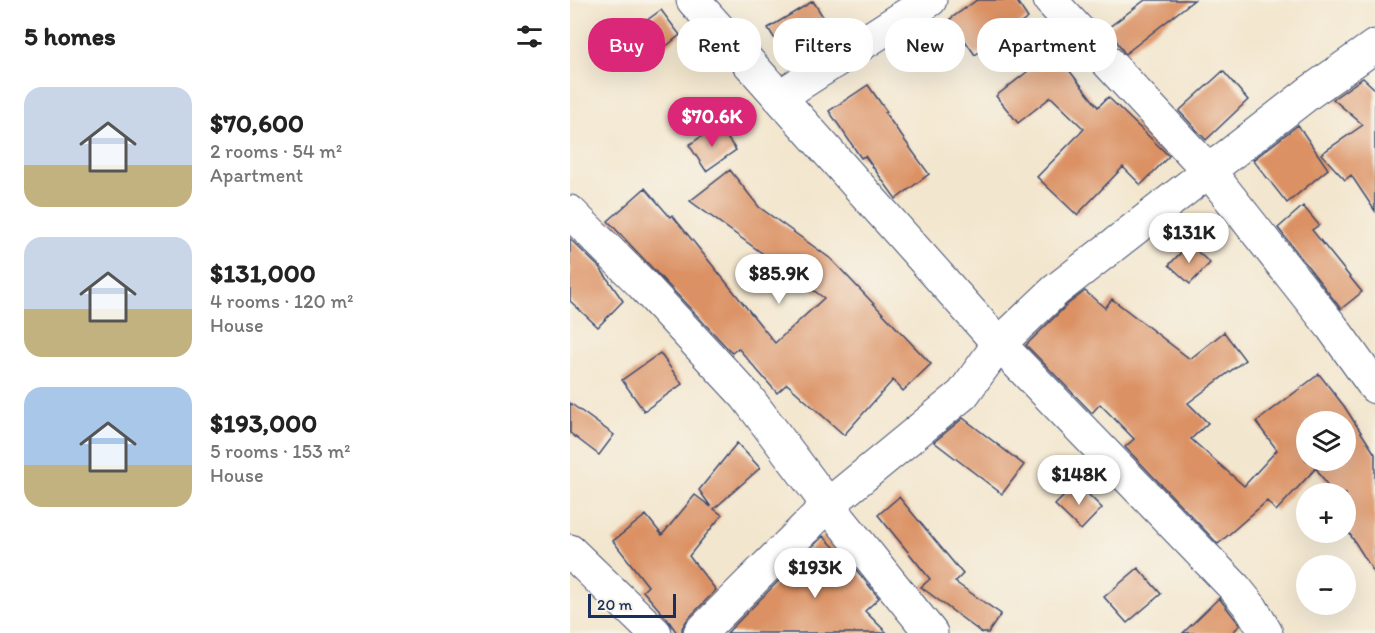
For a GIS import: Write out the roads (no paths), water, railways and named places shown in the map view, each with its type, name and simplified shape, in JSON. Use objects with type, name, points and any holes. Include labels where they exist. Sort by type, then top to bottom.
[{"type":"street","points":[[693,0],[999,344],[1236,588],[1266,633]]},
{"type":"street","points":[[779,97],[930,0]]},
{"type":"street","points":[[1050,0],[1208,170],[1351,352],[1375,387]]},
{"type":"street","points":[[700,633],[828,505],[963,394],[999,344],[1056,290],[1208,170],[1310,92],[1375,46]]},
{"type":"street","points":[[570,212],[641,283],[746,396],[828,505],[931,633]]},
{"type":"street","points":[[570,551],[655,633]]}]
